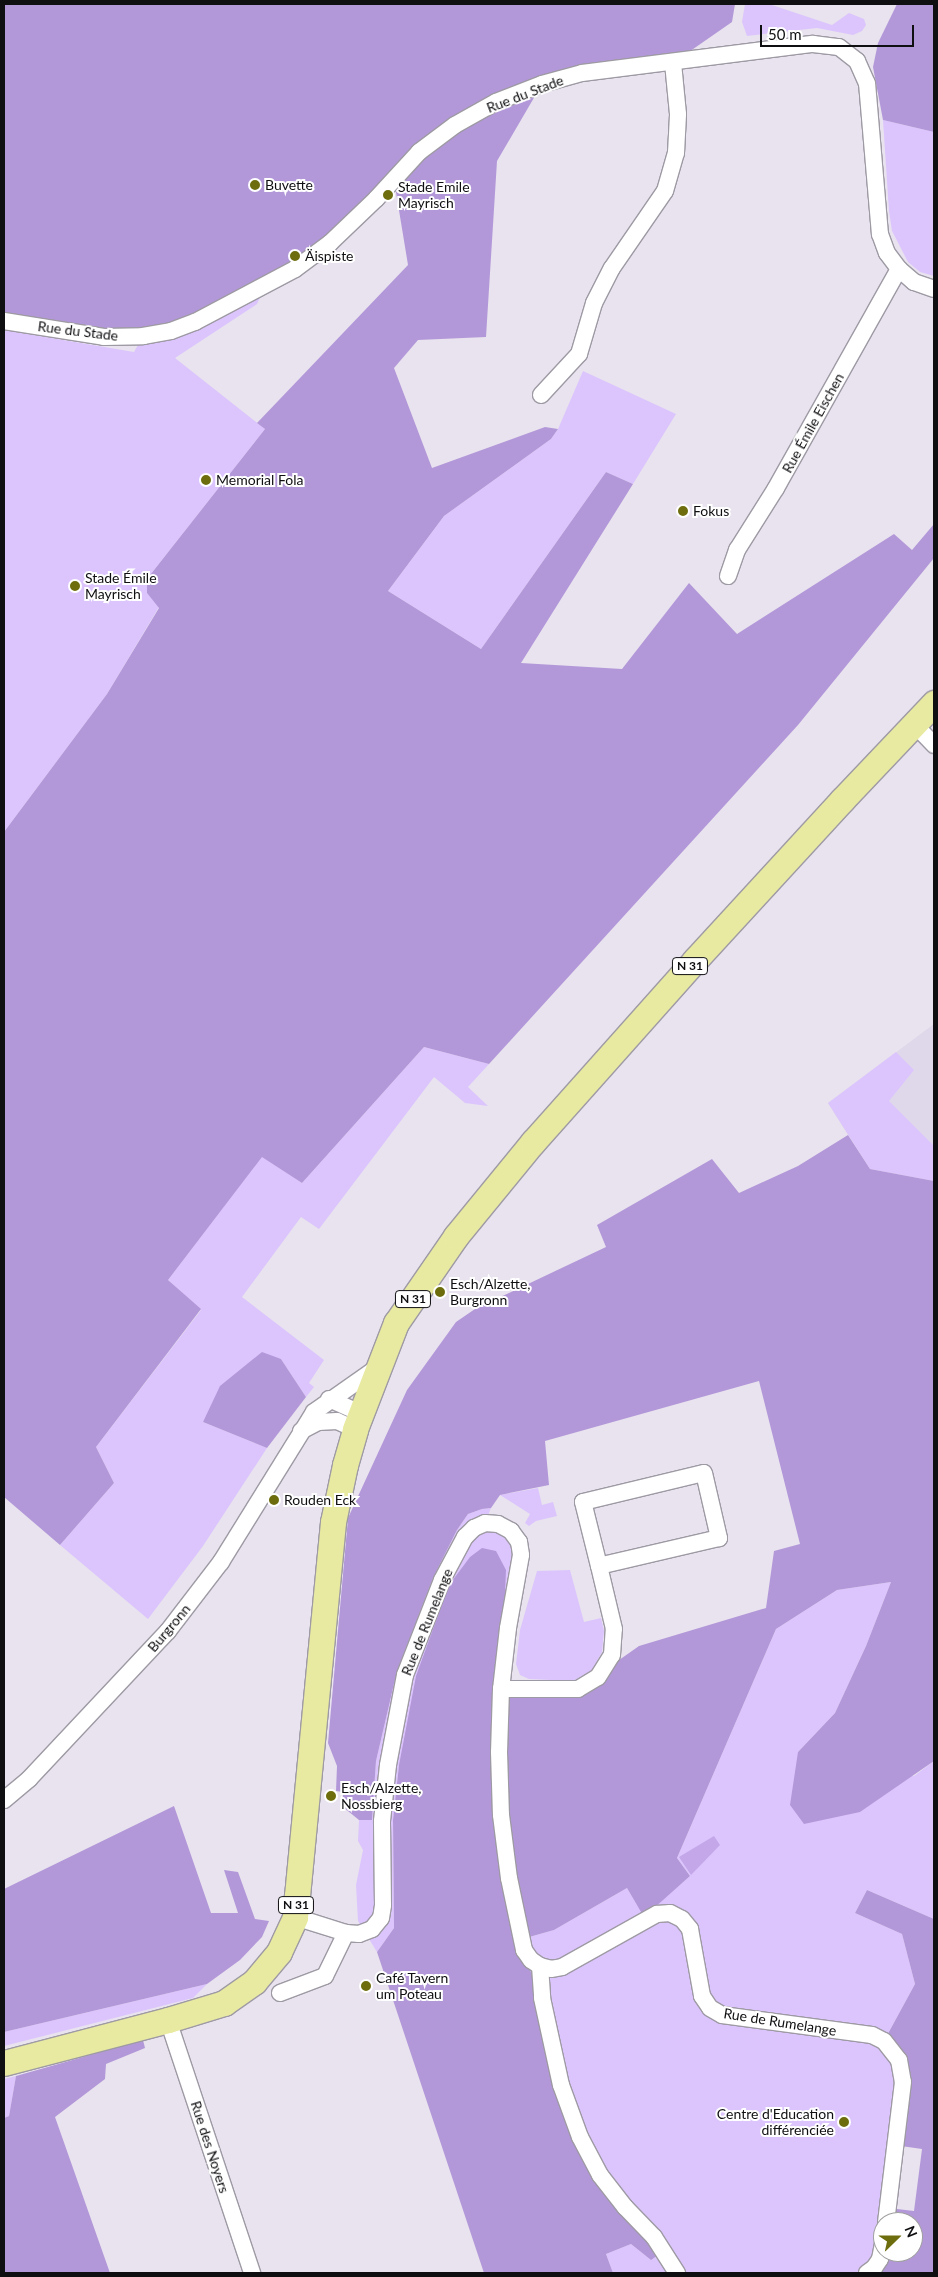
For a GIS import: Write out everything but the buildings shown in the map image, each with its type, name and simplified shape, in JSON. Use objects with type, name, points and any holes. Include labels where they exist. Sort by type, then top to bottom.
[{"type":"main road","name":"N 31","points":[[4,2063],[168,2020],[224,2003],[254,1982],[279,1952],[294,1917],[333,1522],[344,1465],[357,1421],[396,1323],[450,1244],[533,1142],[695,960],[934,703]]},
{"type":"street","name":"Rue du Stade","points":[[4,320],[104,337],[143,336],[170,331],[195,322],[295,269],[330,243],[419,152],[455,125],[496,102],[542,84],[582,73],[813,44],[839,48],[857,61],[867,83],[880,234],[887,253],[899,269],[914,282],[934,290]]},
{"type":"street","points":[[541,395],[579,354],[594,303],[612,268],[665,191],[676,153],[678,114],[673,63]]},
{"type":"street","name":"Rue Émile Eischen","points":[[728,576],[737,550],[776,488],[899,269]]},
{"type":"street","points":[[914,724],[934,745]]},
{"type":"street","name":"Burgronn","points":[[4,1800],[29,1779],[168,1631],[221,1562],[314,1412],[329,1399],[378,1367]]},
{"type":"street","points":[[329,1399],[357,1421]]},
{"type":"street","points":[[301,1431],[318,1422],[357,1421]]},
{"type":"street","points":[[501,1688],[578,1689],[598,1677],[612,1655],[614,1629],[583,1502],[704,1473],[719,1538],[599,1566]]},
{"type":"street","name":"Rue de Rumelange","points":[[294,1917],[346,1933],[359,1934],[372,1929],[381,1918],[384,1905],[382,1821],[388,1765],[405,1675],[442,1580],[465,1537],[474,1528],[485,1523],[498,1524],[511,1531],[519,1542],[521,1555],[508,1628],[501,1688],[498,1752],[501,1815],[509,1878],[524,1950],[531,1960],[540,1966],[551,1969],[562,1967],[657,1914],[670,1914],[682,1919],[690,1929],[702,1996],[710,2008],[722,2015],[872,2035],[884,2041],[899,2060],[903,2082],[887,2212]]},
{"type":"street","points":[[280,1993],[325,1976],[346,1933]]},
{"type":"street","points":[[540,1966],[542,1998],[561,2086],[580,2137],[600,2175],[625,2207],[654,2237],[677,2273]]},
{"type":"street","name":"Rue des Noyers","points":[[168,2020],[252,2273]]},
{"type":"street","points":[[867,2273],[878,2262]]},
{"type":"shaded area","points":[[4,4],[735,4],[732,22],[673,63],[542,84],[497,161],[486,337],[418,340],[394,368],[432,468],[545,427],[558,429],[551,439],[444,516],[388,591],[481,649],[606,472],[633,484],[521,663],[622,669],[689,583],[737,634],[894,534],[912,550],[934,524],[934,558],[798,725],[489,1064],[424,1047],[302,1183],[262,1157],[168,1280],[201,1309],[96,1447],[114,1483],[60,1545],[4,1497],[4,832],[107,694],[159,608],[147,593],[147,579],[265,429],[257,423],[408,265],[394,180],[295,269],[143,336],[4,321]]},
{"type":"shaded area","points":[[745,4],[769,4],[832,25],[849,13],[864,19],[866,25],[862,31],[853,35],[817,28],[747,36],[742,22]]},
{"type":"shaded area","points":[[897,4],[934,4],[934,132],[883,120],[873,67],[878,43]]},
{"type":"shaded area","points":[[883,120],[934,132],[934,276],[920,272],[908,262],[892,231]]},
{"type":"shaded area","name":"Stade Émile Mayrisch","points":[[266,285],[257,304],[175,358],[265,429],[147,579],[147,593],[159,607],[107,694],[4,832],[4,330],[134,352],[143,336]]},
{"type":"shaded area","points":[[583,371],[676,414],[633,484],[606,472],[481,649],[388,591],[444,516],[551,439],[558,429]]},
{"type":"shaded area","points":[[934,1024],[934,1181],[848,1135],[828,1103]]},
{"type":"shaded area","points":[[424,1047],[489,1064],[468,1087],[488,1106],[465,1103],[434,1077],[319,1229],[301,1217],[242,1297],[324,1360],[309,1383],[314,1387],[306,1397],[281,1359],[203,1422],[267,1448],[203,1546],[148,1619],[60,1545],[114,1483],[96,1447],[201,1310],[168,1280],[262,1156],[302,1183]]},
{"type":"shaded area","points":[[896,1052],[914,1070],[889,1101],[934,1146],[934,1181],[870,1169],[828,1103]]},
{"type":"shaded area","points":[[848,1135],[870,1169],[934,1181],[934,1761],[860,1812],[804,1824],[790,1805],[798,1752],[835,1713],[866,1646],[891,1582],[837,1590],[776,1629],[677,1858],[690,1876],[644,1917],[627,1888],[554,1930],[522,1939],[561,2085],[580,2137],[658,2255],[651,2260],[631,2244],[606,2254],[613,2273],[484,2273],[377,1952],[394,1928],[393,1820],[399,1765],[416,1676],[449,1585],[470,1557],[482,1548],[496,1551],[506,1570],[501,1688],[578,1689],[639,1646],[766,1608],[774,1551],[800,1544],[759,1381],[545,1441],[549,1485],[500,1495],[491,1508],[468,1514],[457,1530],[433,1578],[397,1671],[376,1761],[372,1820],[359,1820],[343,1807],[343,1792],[336,1791],[337,1766],[328,1743],[348,1518],[407,1390],[456,1322],[475,1309],[606,1247],[597,1225],[712,1159],[739,1193],[798,1166]]},
{"type":"shaded area","points":[[262,1352],[281,1359],[306,1397],[267,1448],[203,1422],[220,1386]]},
{"type":"shaded area","points":[[538,1488],[542,1505],[553,1502],[557,1516],[536,1521],[529,1526],[525,1523],[530,1514],[500,1495]]},
{"type":"shaded area","points":[[491,1508],[485,1523],[519,1542],[508,1628],[399,1765],[393,1820],[394,1928],[377,1952],[358,1921],[356,1885],[363,1850],[358,1841],[359,1820],[372,1820],[376,1761],[397,1671],[433,1578],[457,1530],[468,1514]]},
{"type":"shaded area","points":[[570,1570],[584,1622],[601,1618],[604,1631],[602,1652],[592,1670],[573,1681],[529,1679],[520,1675],[516,1664],[520,1630],[537,1571]]},
{"type":"shaded area","points":[[891,1582],[866,1646],[835,1713],[798,1752],[914,1776],[934,1761],[934,1919],[867,1890],[855,1913],[902,1934],[915,1984],[884,2041],[899,2060],[885,2212],[873,2212],[873,2262],[880,2262],[879,2273],[613,2273],[606,2254],[631,2244],[651,2260],[561,2085],[522,1939],[554,1930],[627,1888],[644,1916],[690,1876],[677,1858],[776,1629],[837,1590]]},
{"type":"shaded area","points":[[174,1806],[211,1913],[238,1913],[224,1870],[238,1872],[255,1919],[269,1921],[262,1937],[240,1960],[207,1984],[4,2032],[4,1889]]},
{"type":"shaded area","points":[[714,1836],[720,1845],[691,1875],[679,1857]]},
{"type":"shaded area","points":[[867,1890],[934,1919],[934,2273],[879,2273],[881,2262],[923,2262],[923,2212],[887,2212],[888,2208],[914,2211],[922,2149],[894,2145],[903,2082],[884,2041],[915,1984],[902,1934],[855,1913]]},
{"type":"shaded area","points":[[207,1984],[193,1998],[4,2046],[4,2032]]},
{"type":"shaded area","points":[[143,2040],[145,2048],[106,2064],[105,2079],[55,2117],[110,2273],[4,2273],[4,2118],[9,2116],[16,2076]]},
{"type":"shaded area","points":[[16,2076],[9,2116],[4,2118],[4,2079]]},
{"type":"place","name":"Buvette","points":[[255,185]]},
{"type":"place","name":"Stade Emile Mayrisch","points":[[388,195]]},
{"type":"place","name":"Äispiste","points":[[295,256]]},
{"type":"place","name":"Memorial Fola","points":[[206,480]]},
{"type":"place","name":"Fokus","points":[[683,511]]},
{"type":"place","name":"Stade Émile Mayrisch","points":[[75,586]]},
{"type":"place","name":"Esch/Alzette, Burgronn","points":[[440,1292]]},
{"type":"place","name":"Rouden Eck","points":[[274,1500]]},
{"type":"place","name":"Esch/Alzette, Nossbierg","points":[[331,1796]]},
{"type":"place","name":"Café Tavern um Poteau","points":[[366,1986]]},
{"type":"place","name":"Centre d'Education différenciée","points":[[844,2122]]}]
